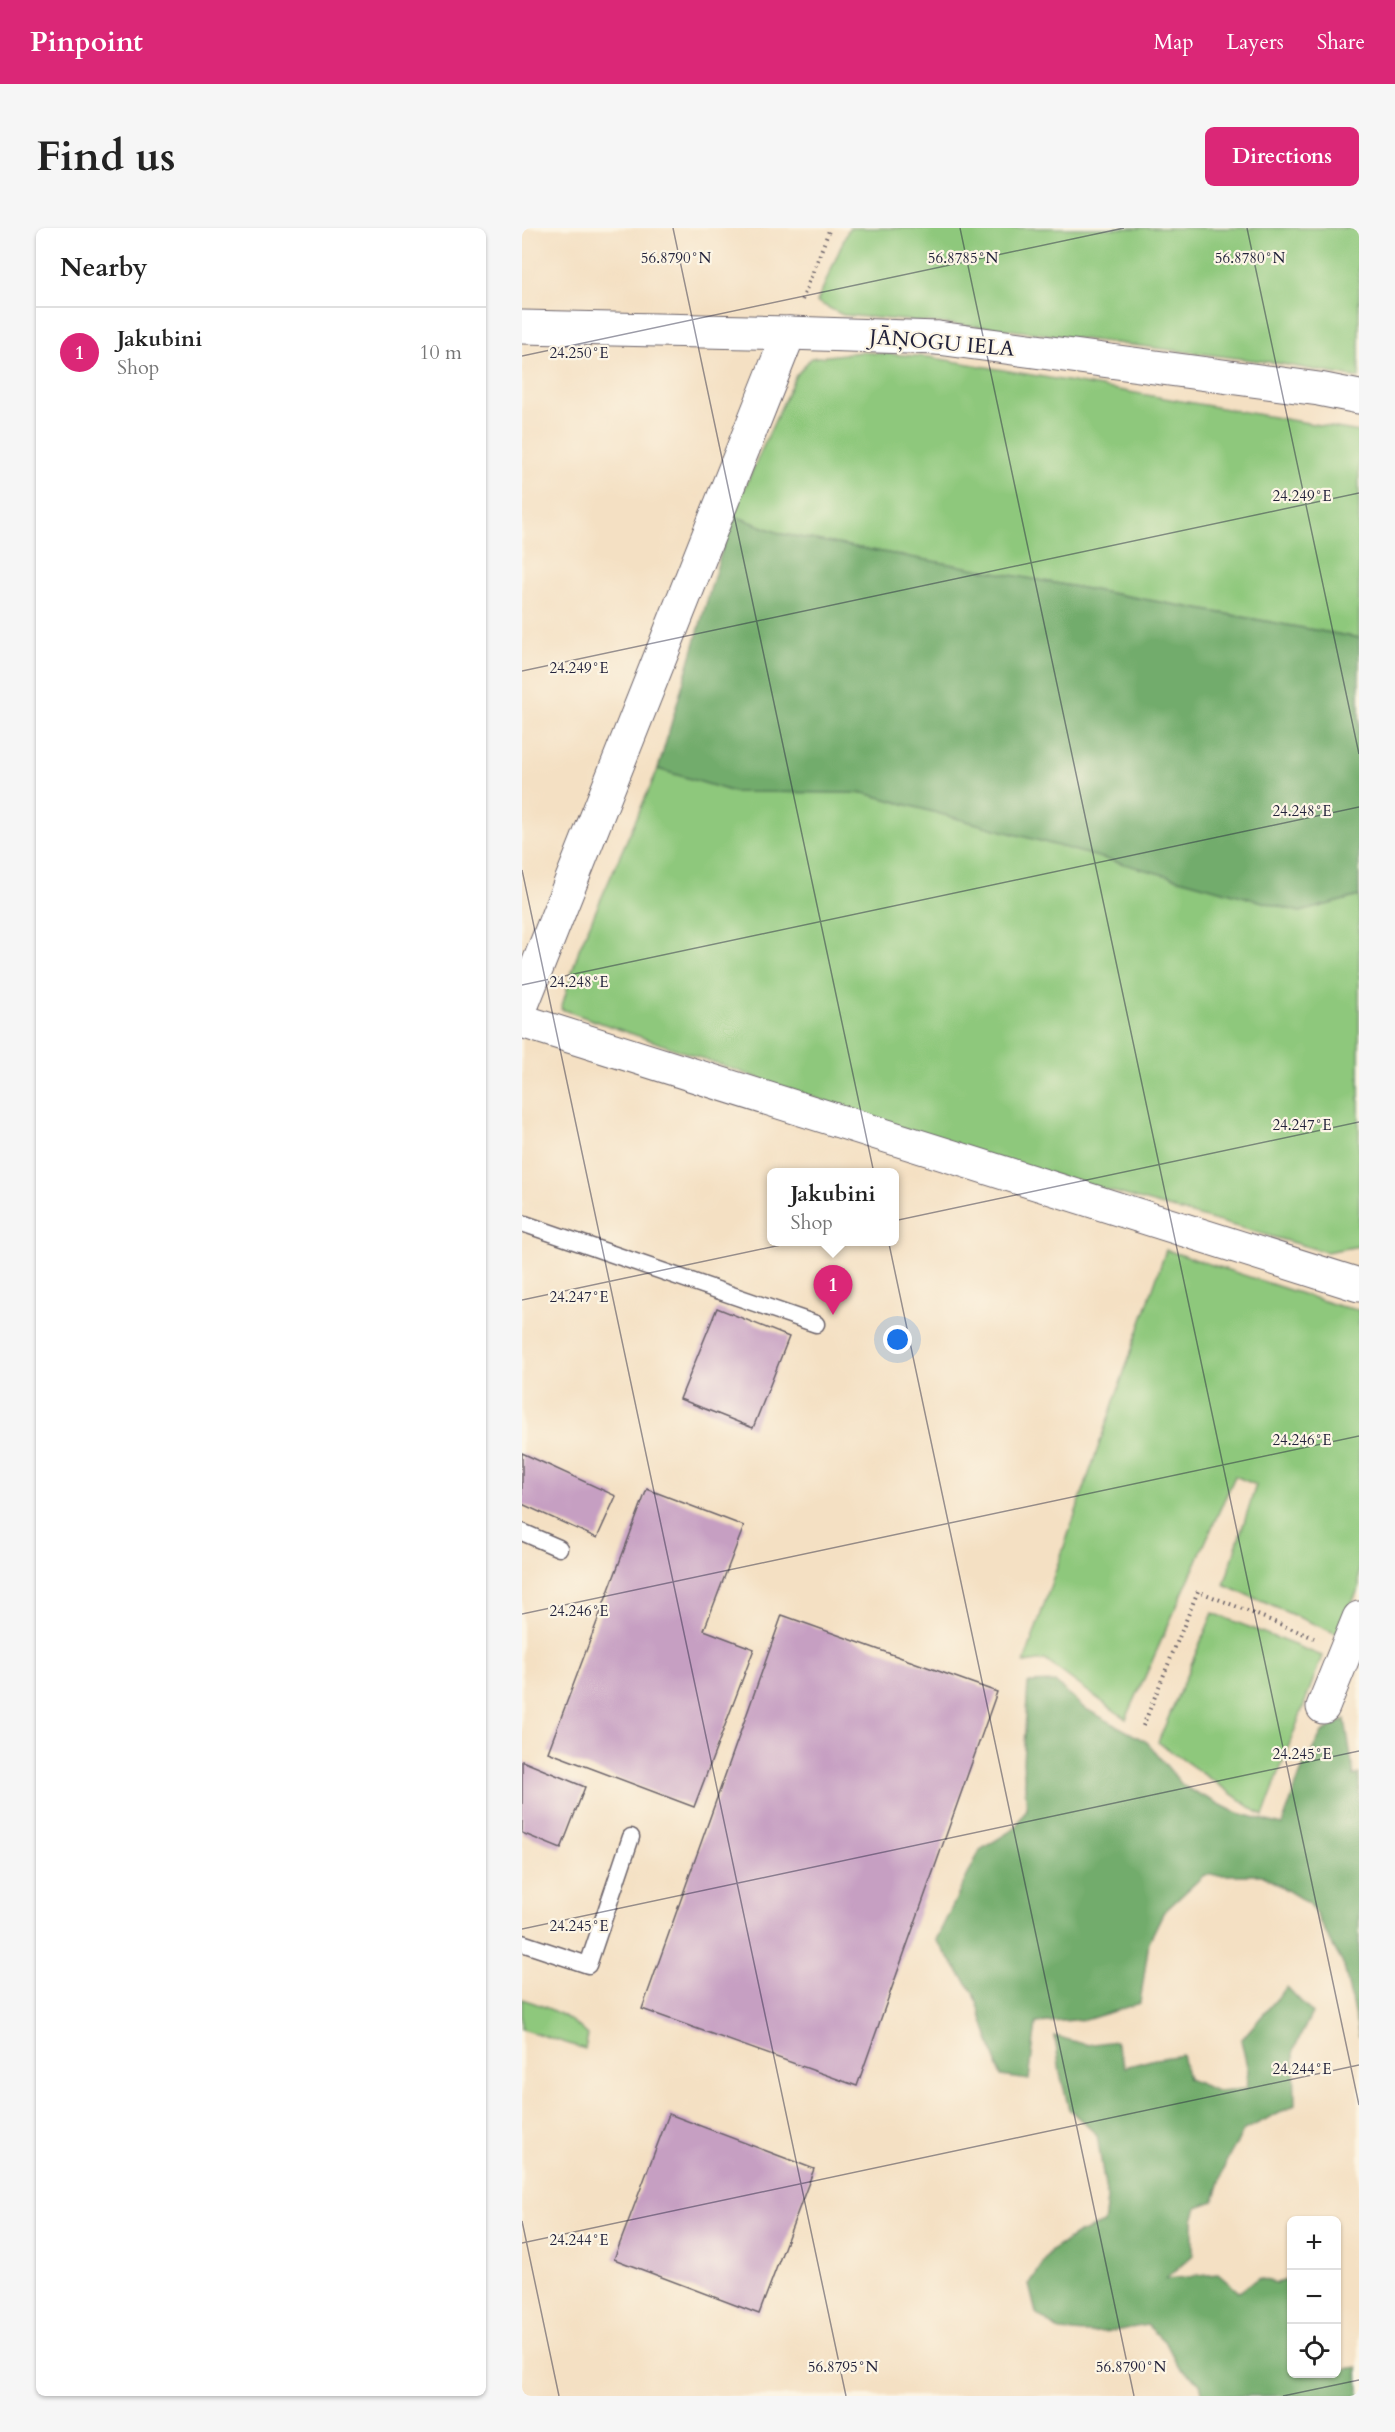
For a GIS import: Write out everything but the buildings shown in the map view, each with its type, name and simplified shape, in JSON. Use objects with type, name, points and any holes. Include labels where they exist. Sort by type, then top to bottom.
[{"type":"street","name":"JĀŅOGU IELA","points":[[522,327],[938,338],[1319,389],[1359,397]]},
{"type":"street","points":[[522,1005],[789,333]]},
{"type":"street","points":[[522,1021],[1359,1285]]},
{"type":"street","points":[[1323,1707],[1359,1618]]},
{"type":"lane","points":[[522,1223],[816,1324]]},
{"type":"lane","points":[[522,1532],[559,1548]]},
{"type":"lane","points":[[522,1943],[588,1965],[631,1837]]},
{"type":"path","points":[[789,333],[830,228]]},
{"type":"path","points":[[1143,1726],[1198,1591],[1345,1651]]},
{"type":"green space","points":[[849,228],[1359,228],[1359,378],[1276,363],[995,328],[843,315],[817,302]]},
{"type":"green space","points":[[861,352],[929,357],[1359,432],[1359,638],[782,534],[732,515],[795,377],[811,358]]},
{"type":"green space","points":[[732,515],[782,534],[1359,638],[1359,896],[1300,912],[864,793],[734,792],[658,769]]},
{"type":"green space","points":[[658,769],[734,792],[864,793],[1300,912],[1359,896],[1359,1246],[1326,1252],[958,1148],[561,1009],[579,949]]},
{"type":"green space","points":[[1166,1250],[1339,1306],[1359,1310],[1359,1588],[1337,1634],[1224,1585],[1256,1485],[1235,1476],[1126,1719],[1045,1660],[1024,1663]]},
{"type":"green space","points":[[1213,1613],[1322,1656],[1263,1816],[1158,1742]]},
{"type":"green space","points":[[1055,1682],[1084,1708],[1147,1742],[1183,1786],[1235,1812],[1282,1825],[1301,1772],[1322,1732],[1345,1719],[1354,1776],[1359,1774],[1359,2037],[1344,1966],[1310,1904],[1262,1875],[1204,1875],[1163,1913],[1149,1942],[1140,2003],[1089,2019],[1036,2023],[1029,2080],[1001,2076],[974,1993],[936,1940],[980,1850],[1014,1829],[1027,1809],[1023,1762],[1028,1683]]},
{"type":"green space","points":[[1287,1987],[1312,2013],[1294,2049],[1295,2105],[1244,2130],[1226,2162],[1214,2201],[1197,2207],[1193,2220],[1193,2255],[1166,2279],[1218,2274],[1239,2292],[1259,2278],[1276,2283],[1287,2280],[1287,2378],[1341,2378],[1341,2369],[1358,2367],[1359,2396],[1203,2396],[1200,2383],[1178,2366],[1166,2343],[1147,2325],[1085,2333],[1060,2331],[1036,2313],[1029,2285],[1051,2251],[1077,2234],[1104,2223],[1107,2199],[1097,2135],[1069,2109],[1060,2073],[1055,2036],[1087,2045],[1115,2041],[1125,2067],[1182,2055],[1188,2079],[1217,2091],[1246,2089],[1248,2071],[1241,2040]]},
{"type":"green space","points":[[522,1999],[558,2013],[581,2028],[588,2035],[585,2049],[522,2029]]},
{"type":"place","name":"Jakubini","points":[[833,1315]]}]
